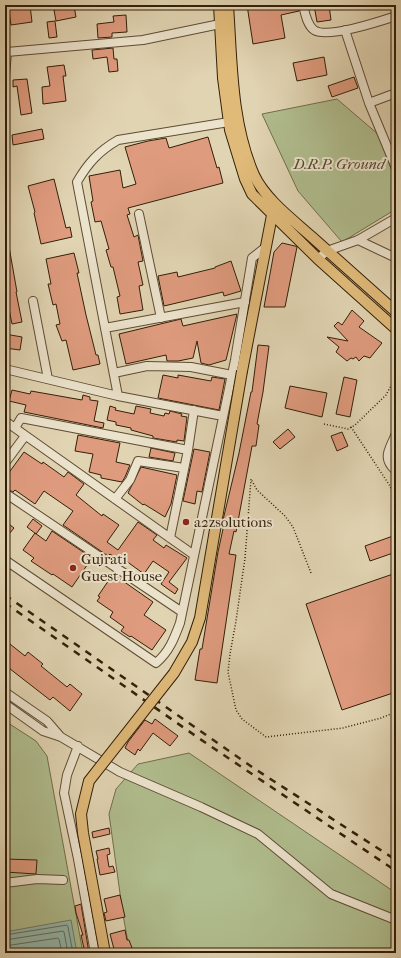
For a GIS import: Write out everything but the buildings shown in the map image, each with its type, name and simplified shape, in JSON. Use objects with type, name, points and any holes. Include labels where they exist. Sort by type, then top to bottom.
[{"type":"main road","points":[[219,5],[223,78],[230,130],[245,179],[252,194],[318,259],[396,329]]},
{"type":"main road","points":[[228,5],[236,113],[243,141],[255,176],[266,194],[327,251],[396,312]]},
{"type":"main road","points":[[105,953],[82,833],[81,814],[89,781],[174,673],[192,642],[200,618],[242,371],[275,202]]},
{"type":"street","points":[[304,5],[306,17],[310,26],[315,31],[322,33],[345,30],[396,16]]},
{"type":"street","points":[[5,76],[7,52],[143,40],[220,24]]},
{"type":"street","points":[[345,30],[369,103],[396,168]]},
{"type":"street","points":[[369,103],[396,93]]},
{"type":"street","points":[[118,396],[76,182],[86,167],[103,149],[118,140],[229,122]]},
{"type":"street","points":[[140,214],[161,318]]},
{"type":"street","points":[[318,259],[327,251],[358,240],[396,218]]},
{"type":"street","points":[[358,240],[396,258]]},
{"type":"street","points":[[5,560],[156,663],[164,656],[173,642],[182,612],[232,375],[252,258],[266,247]]},
{"type":"street","points":[[33,302],[48,378]]},
{"type":"street","points":[[105,328],[245,302]]},
{"type":"street","points":[[114,373],[147,366],[191,367],[232,375]]},
{"type":"street","points":[[5,368],[118,396],[223,416]]},
{"type":"street","points":[[170,538],[188,450],[194,410]]},
{"type":"street","points":[[14,428],[21,418],[188,450]]},
{"type":"street","points":[[5,421],[116,498],[194,555]]},
{"type":"street","points":[[396,433],[388,448],[387,455],[391,467],[396,471]]},
{"type":"street","points":[[5,463],[25,436]]},
{"type":"street","points":[[116,498],[130,480],[138,461],[184,468]]},
{"type":"street","points":[[5,493],[182,612]]},
{"type":"street","points":[[5,692],[47,721],[60,737]]},
{"type":"street","points":[[5,704],[43,731],[78,746],[120,772],[201,807],[258,834],[331,894],[396,920]]},
{"type":"street","points":[[78,746],[67,775],[64,793],[95,953]]},
{"type":"street","points":[[5,883],[37,879],[63,880]]},
{"type":"path","points":[[324,424],[348,429],[355,425],[386,395],[393,382]]},
{"type":"path","points":[[351,427],[390,486],[396,502]]},
{"type":"path","points":[[311,573],[293,528],[285,516],[258,490],[251,480],[245,558],[228,672],[236,710],[242,719],[266,737],[343,728],[381,718],[396,712]]},
{"type":"green space","name":"D.R.P. Ground","points":[[337,99],[379,135],[396,183],[396,209],[342,242],[298,191],[262,114]]},
{"type":"green space","points":[[5,721],[36,741],[47,756],[83,953],[5,953]]},
{"type":"green space","points":[[189,753],[396,893],[396,953],[130,953],[123,915],[109,814],[116,789],[138,764]]},
{"type":"water","points":[[71,920],[77,953],[5,953],[5,932]]},
{"type":"railway","points":[[5,595],[255,769],[396,860]]},
{"type":"railway","points":[[5,603],[200,739],[396,871]]},
{"type":"place","name":"a2zsolutions","points":[[186,522]]},
{"type":"place","name":"Gujrati Guest House","points":[[73,568]]}]
